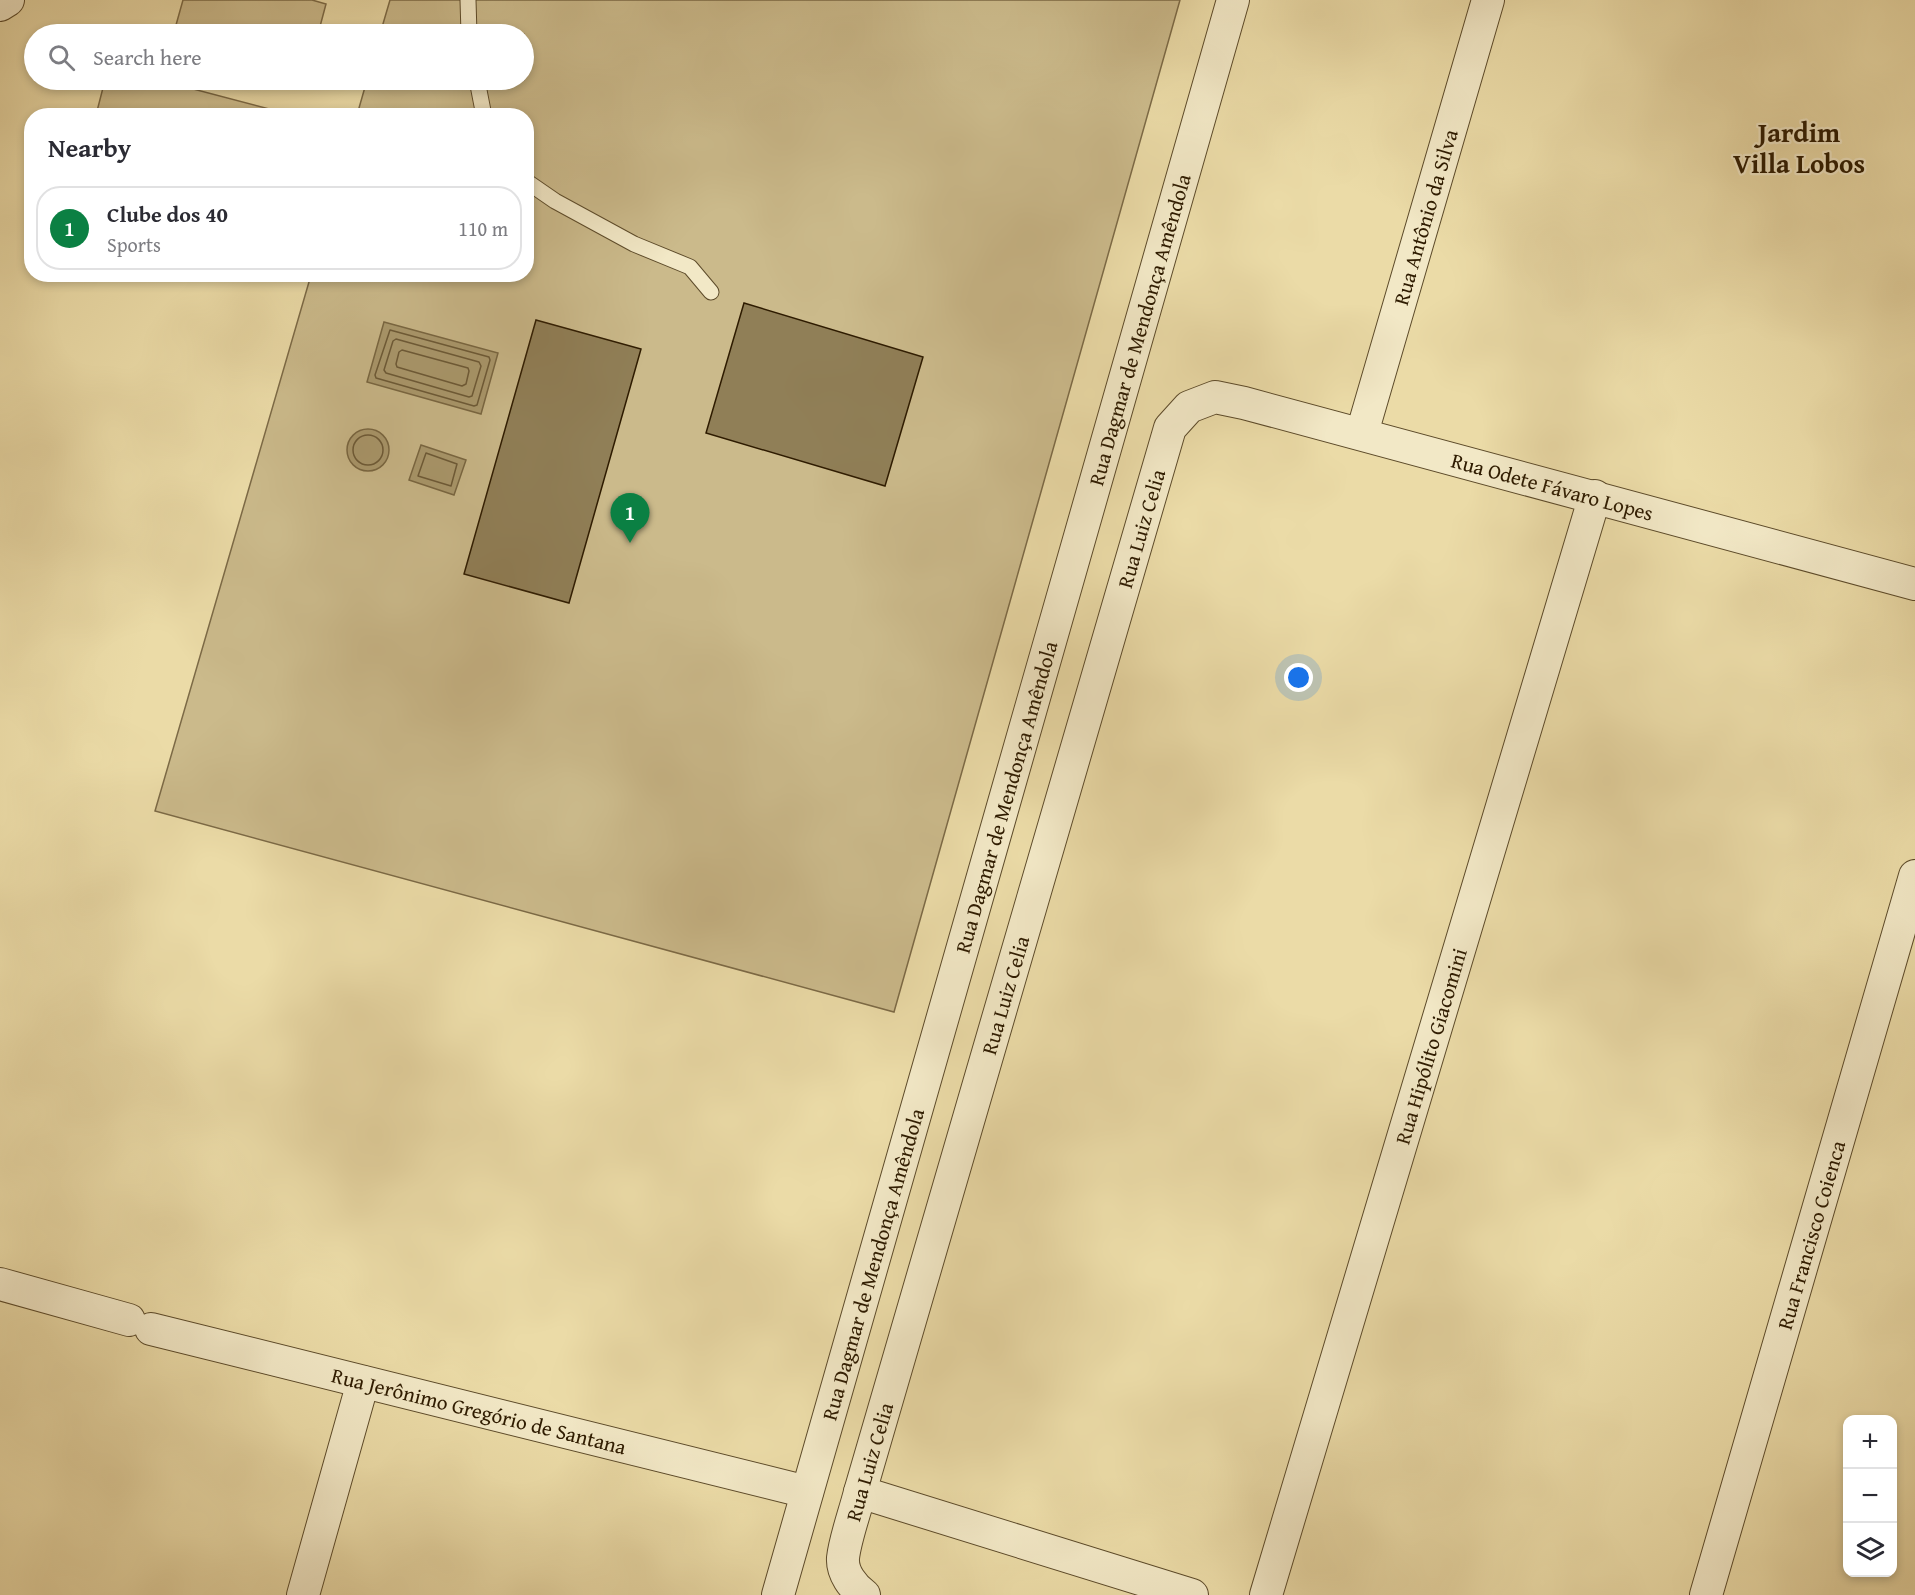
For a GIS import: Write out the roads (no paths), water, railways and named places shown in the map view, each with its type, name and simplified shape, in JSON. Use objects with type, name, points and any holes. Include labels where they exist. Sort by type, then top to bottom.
[{"type":"street","points":[[0,5],[8,0]]},
{"type":"street","name":"Rua Dagmar de Mendonça Amêndola","points":[[778,1595],[1233,0]]},
{"type":"street","name":"Rua Antônio da Silva","points":[[1362,433],[1488,0]]},
{"type":"street","name":"Rua Odete Fávaro Lopes","points":[[1189,407],[1215,397],[1362,433],[1915,584]]},
{"type":"street","name":"Rua Luiz Celia","points":[[860,1592],[847,1576],[843,1560],[860,1492],[1170,428],[1189,407]]},
{"type":"street","name":"Rua Hipólito Giacomini","points":[[1266,1595],[1595,496]]},
{"type":"street","name":"Rua Francisco Coienca","points":[[1706,1595],[1915,876]]},
{"type":"street","name":"Rua Jerônimo Gregório de Santana","points":[[0,1284],[140,1325],[807,1492]]},
{"type":"street","points":[[303,1595],[363,1382]]},
{"type":"street","points":[[860,1492],[1191,1595]]},
{"type":"lane","points":[[468,0],[469,24]]},
{"type":"lane","points":[[479,90],[482,108]]},
{"type":"lane","points":[[534,187],[555,201],[634,244],[690,267],[711,292]]},
{"type":"water","points":[[384,322],[498,353],[481,414],[367,382]]},
{"type":"water","points":[[368,429],[383,435],[389,450],[383,465],[368,471],[353,465],[347,450],[353,435]]},
{"type":"water","points":[[421,445],[466,460],[454,495],[409,480]]},
{"type":"place","name":"Clube dos 40","points":[[630,543]]},
{"type":"district","name":"Jardim Villa Lobos","points":[[1799,148]]}]
